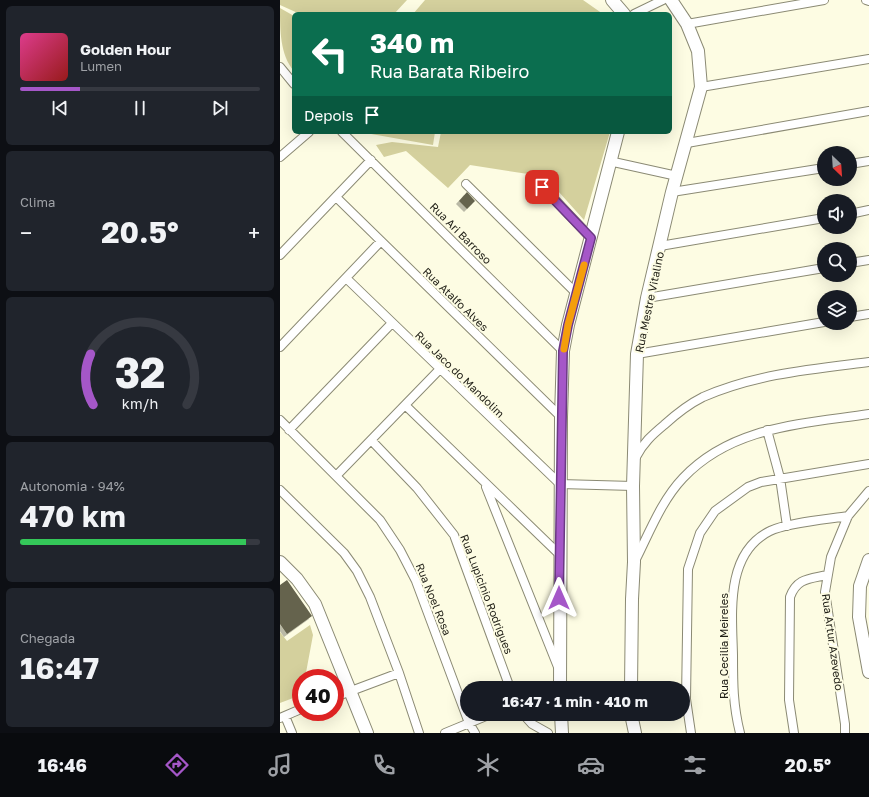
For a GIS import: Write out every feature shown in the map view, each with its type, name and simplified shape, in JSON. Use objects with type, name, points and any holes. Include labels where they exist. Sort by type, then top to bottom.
[{"type":"street","points":[[612,0],[622,12]]},
{"type":"street","points":[[638,12],[663,0]]},
{"type":"street","name":"Rua Mestre Vitalino","points":[[631,681],[631,607],[634,562],[633,486],[637,354],[647,298],[672,192],[687,143],[701,87],[698,50],[687,24],[671,0]]},
{"type":"street","points":[[687,24],[824,0]]},
{"type":"street","points":[[701,87],[869,59]]},
{"type":"street","points":[[281,71],[292,82]]},
{"type":"street","points":[[687,143],[869,111]]},
{"type":"street","points":[[280,157],[307,134]]},
{"type":"street","name":"Rua Ari Barroso","points":[[344,134],[563,351]]},
{"type":"street","points":[[560,681],[560,484],[563,351],[609,161],[617,134]]},
{"type":"street","points":[[280,255],[371,160]]},
{"type":"street","points":[[609,161],[677,176]]},
{"type":"street","points":[[857,163],[869,161]]},
{"type":"street","points":[[672,192],[817,169]]},
{"type":"street","points":[[466,184],[576,293]]},
{"type":"street","points":[[542,187],[591,238]]},
{"type":"street","name":"Rua Atalfo Alves","points":[[336,197],[561,417]]},
{"type":"street","points":[[857,213],[869,210]]},
{"type":"street","points":[[660,246],[817,219]]},
{"type":"street","points":[[280,347],[381,241]]},
{"type":"street","points":[[857,263],[869,260]]},
{"type":"street","points":[[647,298],[817,269]]},
{"type":"street","name":"Rua Jaco do Mandolim","points":[[346,278],[439,370],[560,484]]},
{"type":"street","points":[[857,316],[869,314]]},
{"type":"street","points":[[289,430],[392,323]]},
{"type":"street","points":[[637,354],[817,323]]},
{"type":"street","points":[[634,459],[642,444],[675,416],[702,398],[748,381],[817,368],[869,362]]},
{"type":"street","points":[[336,476],[439,370]]},
{"type":"street","points":[[405,405],[560,555]]},
{"type":"street","points":[[634,562],[661,510],[683,478],[708,456],[727,444],[768,430],[869,414]]},
{"type":"street","name":"Rua Noel Rosa","points":[[280,420],[380,520],[400,550],[416,581],[469,723],[475,733]]},
{"type":"street","points":[[768,430],[780,478],[787,526]]},
{"type":"street","name":"Rua Lupicinio Rodrigues","points":[[371,440],[417,488],[454,535],[507,681]]},
{"type":"street","points":[[685,681],[688,569],[700,533],[715,511],[748,487],[761,482],[869,464]]},
{"type":"street","points":[[485,483],[559,670]]},
{"type":"street","points":[[560,484],[633,486]]},
{"type":"street","points":[[280,490],[344,552],[357,571],[370,597],[399,673],[419,733]]},
{"type":"street","name":"Rua Artur Azevedo","points":[[845,733],[845,724],[825,592],[827,575],[832,556],[848,516],[869,491]]},
{"type":"street","name":"Rua Cecilia Meireles","points":[[740,733],[734,710],[732,605],[735,581],[744,556],[752,544],[770,530],[848,516]]},
{"type":"street","points":[[869,560],[860,586],[859,617],[869,672]]},
{"type":"street","points":[[280,562],[297,580],[315,604],[367,733]]},
{"type":"street","points":[[794,733],[789,700],[790,596],[794,587],[802,581],[827,575]]},
{"type":"street","points":[[344,693],[399,673]]},
{"type":"street","points":[[289,714],[292,733]]},
{"type":"street","points":[[445,733],[474,721]]},
{"type":"street","points":[[529,721],[548,733]]},
{"type":"street","points":[[561,721],[562,733]]},
{"type":"street","points":[[632,721],[635,733]]},
{"type":"street","points":[[689,721],[691,733]]},
{"type":"shaded area","points":[[280,0],[407,0],[396,12],[296,12],[280,5]]},
{"type":"shaded area","points":[[425,0],[583,0],[600,12],[415,12]]},
{"type":"shaded area","points":[[280,8],[292,15],[292,69],[283,50]]},
{"type":"shaded area","points":[[371,134],[435,134],[433,145]]},
{"type":"shaded area","points":[[441,134],[609,134],[584,220],[549,181],[528,174],[470,165],[448,188],[406,151],[384,157],[376,145],[392,142],[438,147]]},
{"type":"shaded area","points":[[310,625],[313,635],[307,669],[292,669],[292,698],[280,703],[280,632],[287,641]]},
{"type":"building","points":[[467,192],[475,201],[467,209],[459,201]]},
{"type":"building","points":[[287,580],[312,616],[287,634],[280,624],[280,585]]},
{"type":"slow traffic","points":[[564,349],[568,325],[584,265]]},
{"type":"route","points":[[542,187],[591,238],[568,325],[563,351],[559,598]]}]
